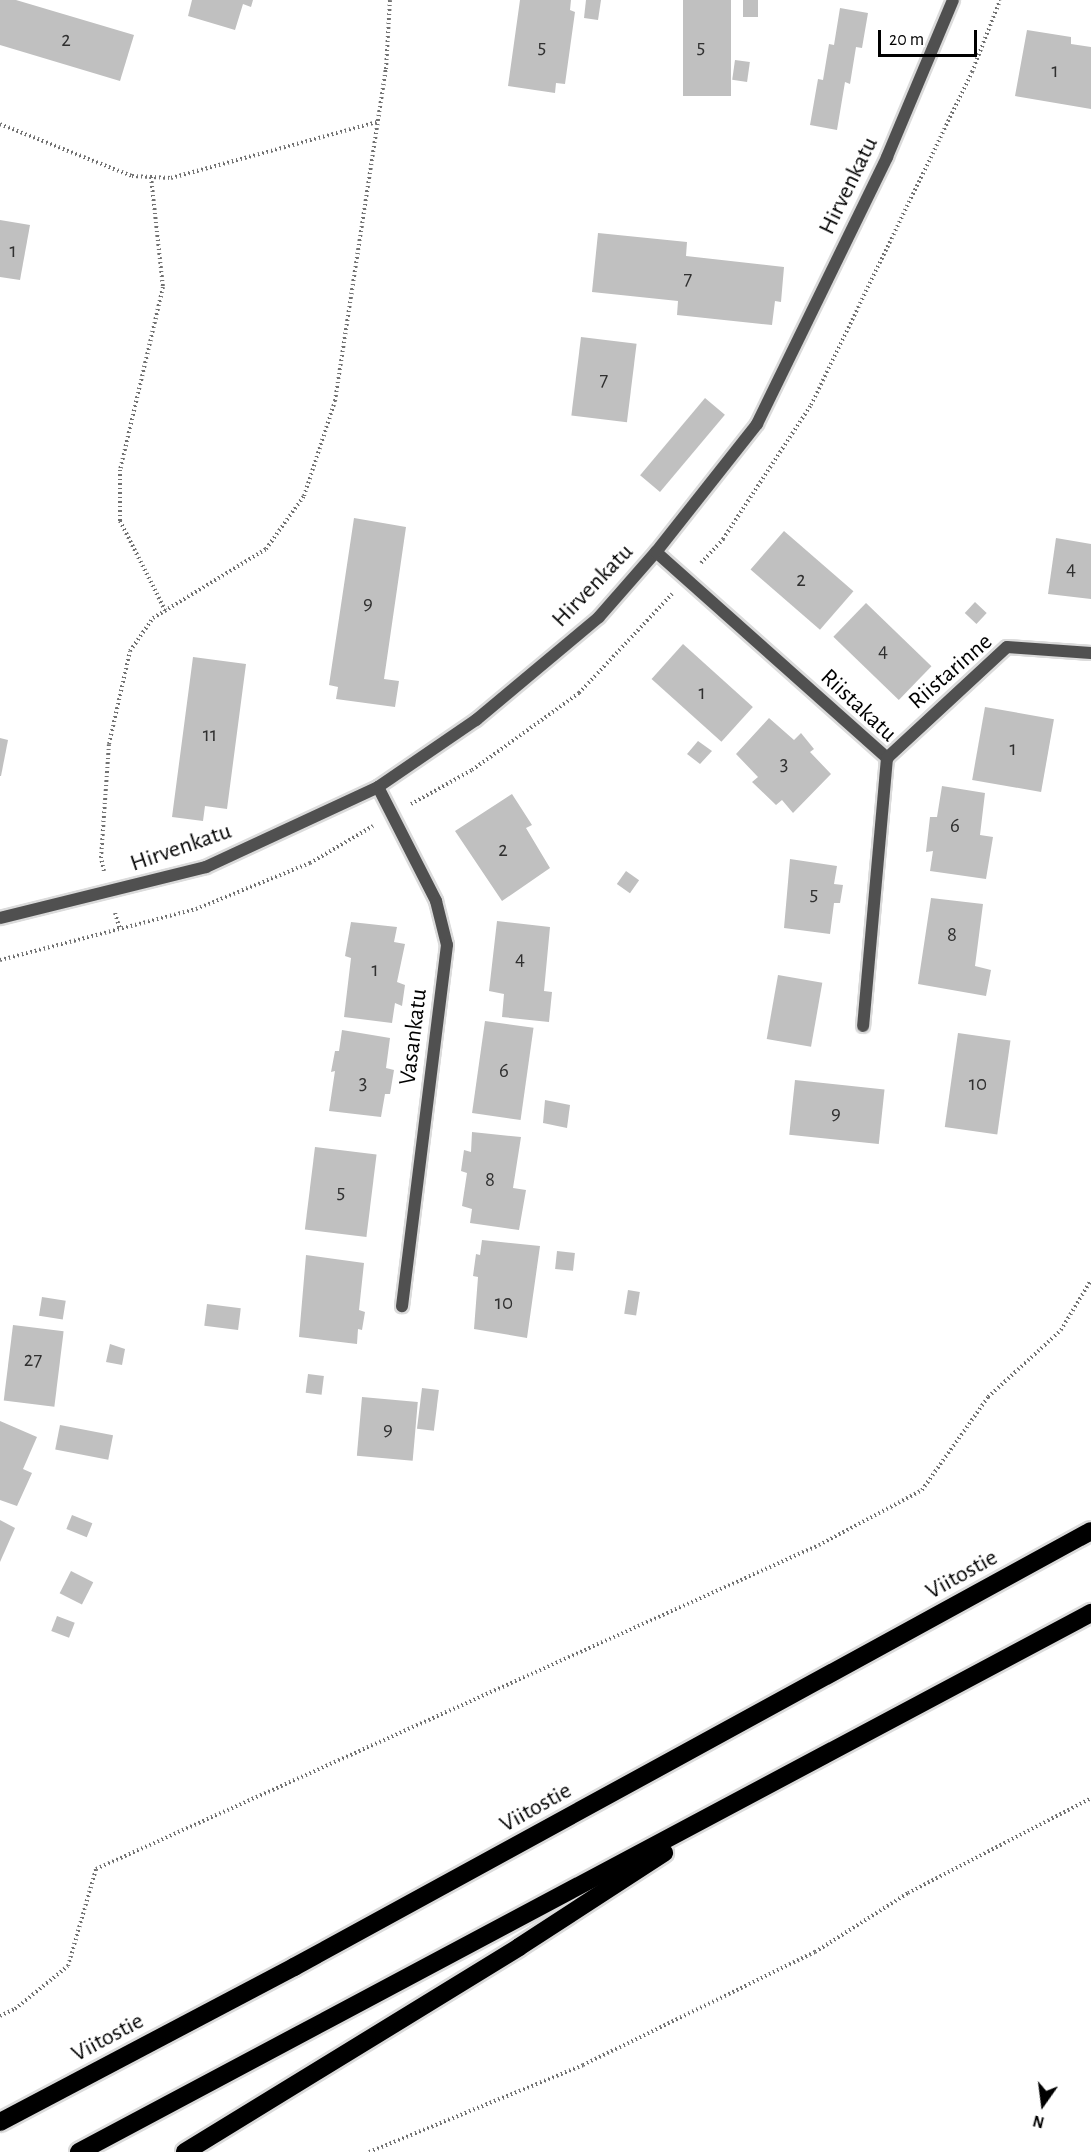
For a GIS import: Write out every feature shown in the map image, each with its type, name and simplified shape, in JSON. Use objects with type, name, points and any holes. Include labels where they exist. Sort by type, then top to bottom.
[{"type":"highway","name":"Viitostie","points":[[0,2122],[314,1956],[1091,1531]]},
{"type":"highway","points":[[79,2152],[1091,1613]]},
{"type":"highway","points":[[184,2152],[519,1947],[765,1787]]},
{"type":"street","name":"Hirvenkatu","points":[[0,918],[109,894],[206,867],[378,787],[476,720],[599,617],[656,552],[757,424],[887,157],[953,0]]},
{"type":"street","name":"Riistakatu","points":[[656,552],[886,758],[863,1026]]},
{"type":"street","name":"Riistarinne","points":[[886,758],[1007,647],[1091,653]]},
{"type":"street","name":"Vasankatu","points":[[378,787],[436,901],[447,945],[402,1306]]},
{"type":"path","points":[[109,894],[101,858],[110,744],[130,651],[153,618],[266,549],[304,496],[335,401],[386,69],[390,0]]},
{"type":"path","points":[[0,960],[196,909],[310,863],[472,770],[579,693],[723,539],[811,405],[972,72],[1000,0]]},
{"type":"path","points":[[0,124],[132,176],[171,178],[377,122]]},
{"type":"path","points":[[151,177],[164,287],[120,470],[120,521],[165,610]]},
{"type":"path","points":[[0,2016],[15,2009],[68,1966],[96,1869],[819,1545],[922,1490],[988,1397],[1061,1330],[1091,1280]]},
{"type":"path","points":[[369,2152],[583,2065],[815,1952],[908,1893],[1091,1798]]},
{"type":"building","points":[[0,0],[16,0],[134,35],[120,81],[0,45]]},
{"type":"building","points":[[192,0],[253,0],[251,7],[243,4],[235,30],[188,16]]},
{"type":"building","points":[[520,0],[571,0],[570,10],[575,12],[565,84],[556,83],[555,93],[508,86]]},
{"type":"building","points":[[586,0],[601,0],[598,20],[584,18]]},
{"type":"building","points":[[683,0],[731,0],[731,96],[683,96]]},
{"type":"building","points":[[743,0],[758,0],[758,17],[743,17]]},
{"type":"building","points":[[840,8],[868,13],[862,48],[856,47],[850,84],[845,82],[837,130],[810,125],[818,79],[823,80],[829,44],[834,45]]},
{"type":"building","points":[[1027,30],[1071,37],[1071,44],[1091,47],[1091,109],[1015,96]]},
{"type":"building","points":[[735,60],[750,62],[747,82],[732,80]]},
{"type":"building","points":[[0,220],[30,225],[20,280],[0,277]]},
{"type":"building","points":[[598,233],[687,242],[686,256],[784,267],[781,302],[775,301],[772,325],[677,315],[678,301],[592,292]]},
{"type":"building","points":[[581,337],[637,344],[627,422],[571,415]]},
{"type":"building","points":[[705,398],[725,415],[660,492],[640,475]]},
{"type":"building","points":[[354,518],[406,527],[384,679],[399,681],[395,707],[336,699],[338,687],[329,685]]},
{"type":"building","points":[[784,531],[853,591],[820,630],[751,569]]},
{"type":"building","points":[[1056,538],[1091,544],[1091,599],[1048,594]]},
{"type":"building","points":[[975,602],[987,613],[976,624],[965,613]]},
{"type":"building","points":[[866,603],[931,666],[899,700],[833,637]]},
{"type":"building","points":[[683,644],[753,707],[721,742],[652,679]]},
{"type":"building","points":[[193,657],[246,664],[227,809],[205,806],[203,821],[172,817]]},
{"type":"building","points":[[985,707],[1054,719],[1041,792],[972,780]]},
{"type":"building","points":[[769,718],[794,740],[801,733],[814,749],[810,752],[831,774],[793,813],[782,800],[776,805],[752,782],[758,777],[736,754]]},
{"type":"building","points":[[0,738],[8,740],[1,776],[0,776]]},
{"type":"building","points":[[698,741],[712,751],[700,764],[687,754]]},
{"type":"building","points":[[942,786],[985,793],[980,835],[993,837],[986,879],[930,871],[933,851],[926,852],[930,817],[937,817]]},
{"type":"building","points":[[512,794],[532,825],[526,828],[550,868],[502,901],[455,831]]},
{"type":"building","points":[[790,859],[837,866],[834,884],[843,885],[840,903],[834,903],[830,934],[784,928]]},
{"type":"building","points":[[626,871],[639,880],[630,893],[617,884]]},
{"type":"building","points":[[931,898],[983,904],[975,966],[991,970],[986,996],[918,984]]},
{"type":"building","points":[[497,921],[550,927],[544,991],[552,992],[549,1022],[502,1017],[504,994],[489,991]]},
{"type":"building","points":[[351,922],[397,927],[394,942],[405,944],[397,982],[405,985],[402,1006],[395,1003],[392,1023],[344,1017],[351,958],[345,956]]},
{"type":"building","points":[[778,975],[822,983],[811,1047],[767,1039]]},
{"type":"building","points":[[485,1021],[534,1028],[521,1120],[472,1113]]},
{"type":"building","points":[[342,1030],[390,1038],[386,1068],[394,1070],[390,1094],[385,1094],[381,1117],[329,1111],[335,1071],[331,1072],[335,1051],[339,1051]]},
{"type":"building","points":[[958,1033],[1010,1040],[997,1134],[945,1127]]},
{"type":"building","points":[[795,1080],[885,1089],[879,1144],[789,1135]]},
{"type":"building","points":[[545,1100],[570,1105],[567,1128],[543,1123]]},
{"type":"building","points":[[472,1132],[521,1137],[513,1188],[526,1190],[519,1230],[470,1223],[472,1209],[462,1206],[467,1173],[461,1171],[464,1150],[471,1152]]},
{"type":"building","points":[[315,1147],[377,1155],[366,1237],[305,1229]]},
{"type":"building","points":[[482,1240],[540,1246],[527,1338],[474,1329],[478,1277],[473,1276],[476,1254],[480,1255]]},
{"type":"building","points":[[557,1251],[575,1253],[573,1271],[555,1269]]},
{"type":"building","points":[[306,1255],[364,1263],[359,1310],[365,1312],[362,1330],[358,1329],[357,1344],[299,1337]]},
{"type":"building","points":[[628,1290],[640,1292],[636,1316],[624,1314]]},
{"type":"building","points":[[42,1297],[66,1301],[63,1320],[39,1316]]},
{"type":"building","points":[[207,1304],[241,1308],[238,1330],[204,1326]]},
{"type":"building","points":[[13,1325],[64,1331],[54,1407],[4,1400]]},
{"type":"building","points":[[110,1344],[125,1349],[122,1365],[106,1362]]},
{"type":"building","points":[[308,1374],[324,1376],[322,1395],[306,1393]]},
{"type":"building","points":[[422,1388],[439,1390],[434,1431],[417,1429]]},
{"type":"building","points":[[362,1397],[418,1402],[413,1461],[357,1456]]},
{"type":"building","points":[[0,1421],[37,1437],[23,1469],[32,1473],[17,1506],[0,1500]]},
{"type":"building","points":[[60,1425],[113,1435],[108,1460],[55,1450]]},
{"type":"building","points":[[72,1515],[92,1523],[87,1537],[66,1529]]},
{"type":"building","points":[[0,1520],[15,1528],[0,1562]]},
{"type":"building","points":[[71,1571],[93,1582],[82,1605],[60,1593]]},
{"type":"building","points":[[57,1616],[75,1623],[69,1638],[51,1631]]}]
